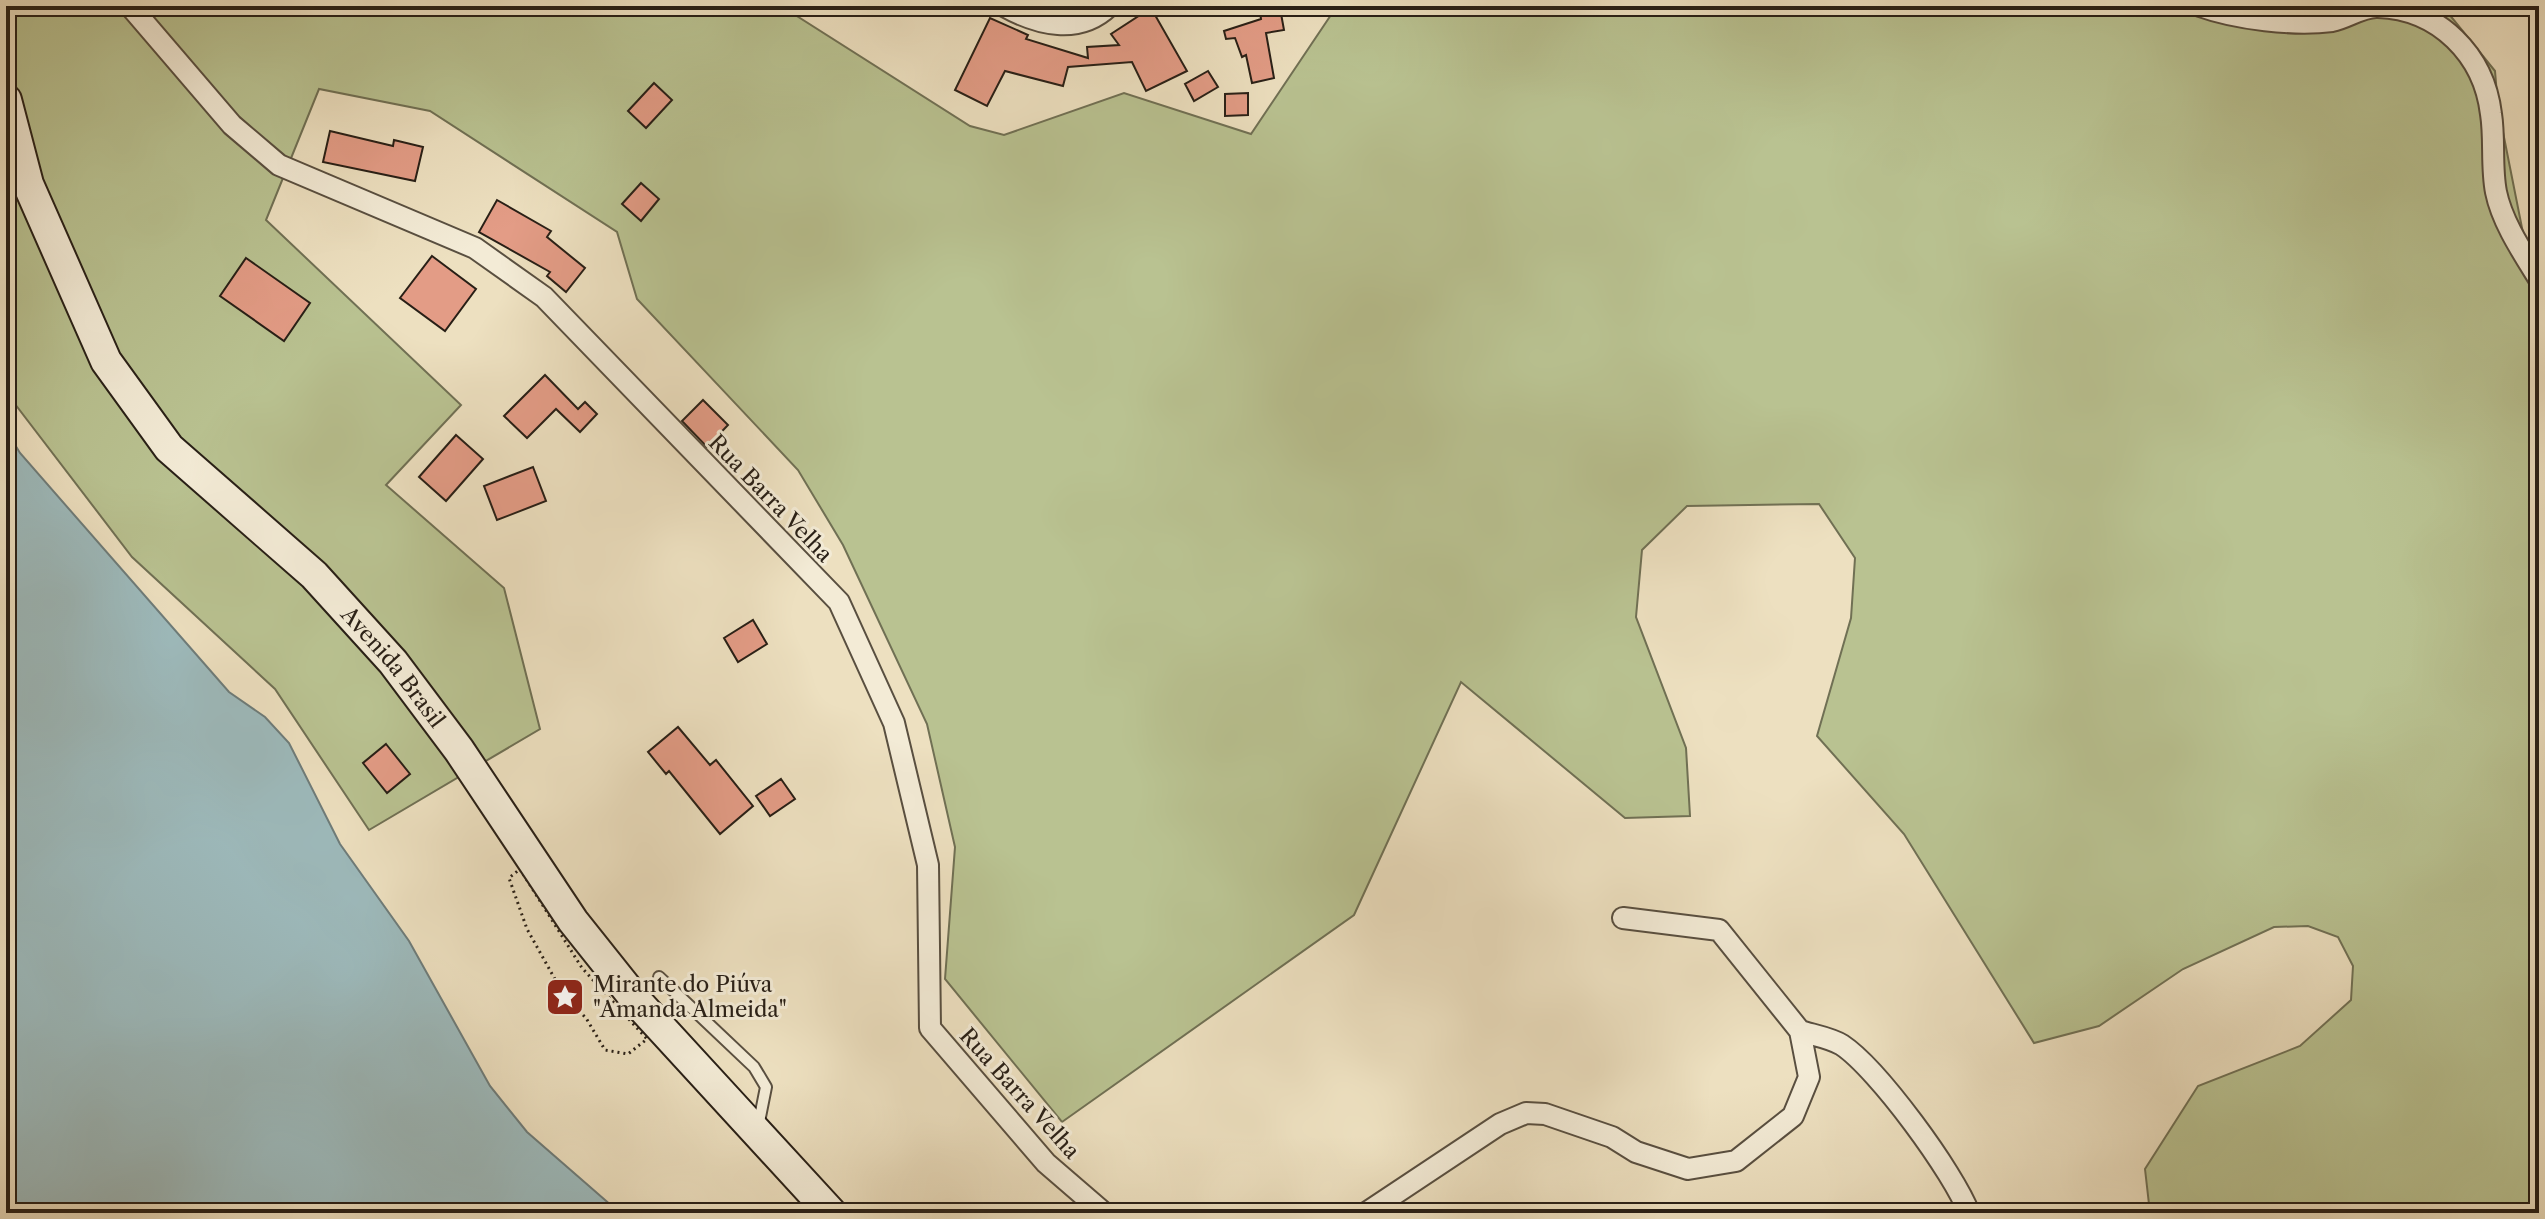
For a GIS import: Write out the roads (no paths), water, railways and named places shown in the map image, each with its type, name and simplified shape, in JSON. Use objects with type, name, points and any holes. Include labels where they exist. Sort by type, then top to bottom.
[{"type":"main road","name":"Avenida Brasil","points":[[6,100],[28,184],[106,361],[169,448],[314,575],[393,662],[459,750],[573,921],[640,1005],[831,1213]]},
{"type":"street","name":"Rua Barra Velha","points":[[130,6],[232,125],[279,165],[475,248],[544,297],[839,602],[894,723],[928,865],[930,1028],[1046,1163],[1104,1213]]},
{"type":"street","points":[[1004,6],[1019,15],[1062,26],[1093,21],[1109,6]]},
{"type":"street","points":[[2200,6],[2237,18],[2332,13],[2376,6],[2422,16],[2440,24],[2470,54],[2487,89],[2500,209],[2539,279]]},
{"type":"street","points":[[1366,1213],[1500,1124],[1526,1113],[1545,1114],[1612,1137],[1636,1152],[1688,1169],[1736,1161],[1793,1116],[1809,1077],[1800,1031],[1719,930],[1623,918]]},
{"type":"street","points":[[1800,1031],[1841,1044],[1886,1089],[1960,1188],[1969,1213]]},
{"type":"lane","points":[[659,977],[754,1067],[766,1087],[766,1103],[757,1133]]},
{"type":"water","points":[[6,430],[20,453],[229,692],[265,717],[289,743],[340,844],[409,941],[490,1086],[527,1132],[620,1213],[6,1213]]},
{"type":"place","name":"Mirante do Piúva \"Amanda Almeida\"","points":[[565,997]]}]
